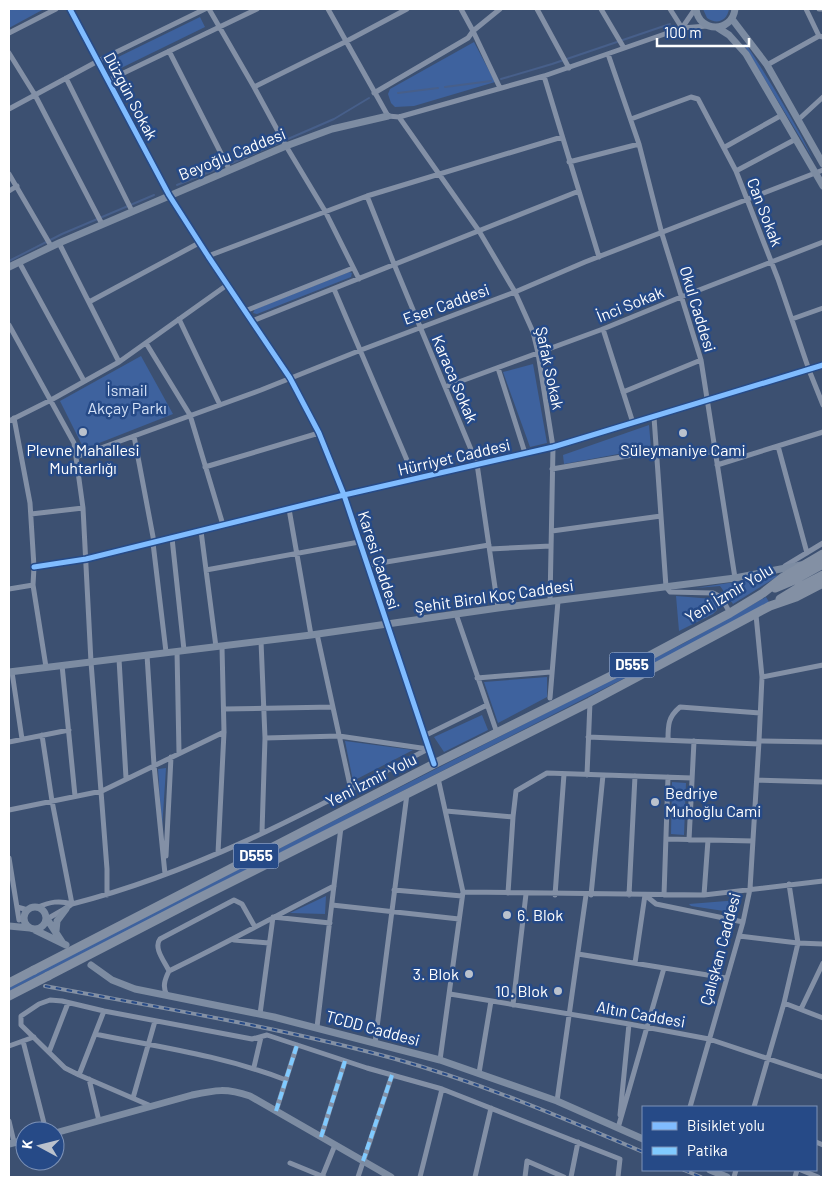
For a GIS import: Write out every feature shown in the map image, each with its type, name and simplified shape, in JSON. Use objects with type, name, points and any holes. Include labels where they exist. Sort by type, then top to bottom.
[{"type":"highway","name":"Yeni İzmir Yolu","points":[[9,983],[434,764],[627,668],[730,613],[763,593],[782,578],[823,554]]},
{"type":"highway","name":"Yeni İzmir Yolu","points":[[796,584],[823,564]]},
{"type":"highway","points":[[763,593],[823,575]]},
{"type":"highway","name":"Yeni İzmir Yolu","points":[[9,996],[341,826],[590,702],[770,606],[796,597],[823,582]]},
{"type":"highway","points":[[770,606],[796,584]]},
{"type":"main road","points":[[696,9],[699,18],[707,26],[718,28],[729,35],[746,54],[796,139],[820,172],[823,186]]},
{"type":"main road","points":[[718,28],[724,26],[735,12],[823,164]]},
{"type":"main road","name":"Beyoğlu Caddesi","points":[[9,267],[49,243],[59,242],[100,220],[130,207],[169,195],[286,146],[332,129],[388,116]]},
{"type":"main road","name":"Şehit Birol Koç Caddesi","points":[[10,672],[314,635],[498,608],[735,578],[804,565]]},
{"type":"main road","points":[[9,926],[34,907],[38,908],[44,912],[64,944],[32,929],[25,921],[24,915]]},
{"type":"main road","points":[[56,931],[57,921],[66,909]]},
{"type":"main road","points":[[9,926],[32,929],[42,928],[47,919]]},
{"type":"main road","name":"TCDD Caddesi","points":[[91,965],[112,980],[123,985],[318,1027],[440,1060],[557,1101],[642,1139]]},
{"type":"main road","points":[[65,1130],[198,1093],[212,1090],[231,1090],[250,1096],[391,1177]]},
{"type":"main road","points":[[712,1171],[727,1177]]},
{"type":"street","points":[[9,33],[56,9]]},
{"type":"street","name":"Düzgün Sokak","points":[[70,9],[169,195]]},
{"type":"street","points":[[9,109],[98,61],[204,9]]},
{"type":"street","points":[[209,9],[324,211],[358,279]]},
{"type":"street","points":[[109,80],[257,9]]},
{"type":"street","points":[[328,9],[388,116],[400,118],[544,76],[682,28],[707,26]]},
{"type":"street","points":[[254,87],[407,9]]},
{"type":"street","points":[[460,9],[473,31],[500,88]]},
{"type":"street","points":[[374,93],[468,38],[473,31],[500,9]]},
{"type":"street","points":[[537,9],[569,68]]},
{"type":"street","points":[[601,9],[624,48]]},
{"type":"street","points":[[670,9],[682,28]]},
{"type":"street","points":[[682,28],[696,9]]},
{"type":"street","points":[[767,65],[821,36],[806,9]]},
{"type":"street","points":[[169,51],[230,169]]},
{"type":"street","points":[[9,53],[34,95],[100,220]]},
{"type":"street","name":"Okul Caddesi","points":[[608,54],[640,144],[662,234],[701,360],[735,578]]},
{"type":"street","points":[[544,76],[599,257]]},
{"type":"street","points":[[66,78],[130,207]]},
{"type":"street","name":"Can Sokak","points":[[631,119],[691,97],[698,99],[736,171],[823,405]]},
{"type":"street","points":[[798,120],[823,97]]},
{"type":"street","points":[[724,147],[782,115]]},
{"type":"street","name":"Şafak Sokak","points":[[400,118],[479,231],[515,292],[532,332],[538,353],[553,447],[552,546],[554,601],[550,698]]},
{"type":"street","points":[[208,256],[367,196],[562,137]]},
{"type":"street","points":[[736,171],[796,139]]},
{"type":"street","points":[[569,162],[640,144]]},
{"type":"street","name":"Eser Caddesi","points":[[76,457],[220,405],[515,292],[599,257],[820,172]]},
{"type":"street","points":[[9,174],[49,243]]},
{"type":"street","points":[[9,192],[17,186]]},
{"type":"street","points":[[252,321],[578,192]]},
{"type":"street","name":"Karesi Caddesi","points":[[169,195],[290,378],[319,433],[344,495],[434,764]]},
{"type":"street","name":"Karaca Sokak","points":[[367,196],[477,464],[498,608]]},
{"type":"street","points":[[59,242],[119,362]]},
{"type":"street","name":"İnci Sokak","points":[[445,387],[603,329],[823,242]]},
{"type":"street","points":[[89,302],[199,243]]},
{"type":"street","points":[[19,262],[84,381]]},
{"type":"street","points":[[245,311],[353,268]]},
{"type":"street","points":[[46,667],[33,585],[34,567],[31,514],[12,420],[119,362],[227,285]]},
{"type":"street","points":[[334,289],[415,479]]},
{"type":"street","points":[[792,319],[823,308]]},
{"type":"street","points":[[180,319],[220,405]]},
{"type":"street","points":[[9,325],[11,334],[51,400],[74,443],[83,508],[91,662],[102,791],[107,895]]},
{"type":"street","points":[[603,329],[633,423]]},
{"type":"street","points":[[146,344],[190,415],[223,525]]},
{"type":"street","points":[[623,392],[701,360]]},
{"type":"street","name":"Hürriyet Caddesi","points":[[34,567],[86,559],[344,495],[553,447],[823,365]]},
{"type":"street","points":[[498,368],[525,453]]},
{"type":"street","points":[[654,417],[666,587],[670,592],[713,593],[721,597],[730,613]]},
{"type":"street","points":[[717,465],[823,432]]},
{"type":"street","points":[[205,467],[319,433]]},
{"type":"street","points":[[134,436],[153,542],[166,652]]},
{"type":"street","points":[[778,446],[807,553]]},
{"type":"street","points":[[552,470],[656,453],[715,452]]},
{"type":"street","points":[[31,514],[83,508]]},
{"type":"street","points":[[289,509],[314,635],[333,707],[351,790]]},
{"type":"street","points":[[552,531],[661,516]]},
{"type":"street","points":[[201,531],[219,647],[224,709],[218,853]]},
{"type":"street","points":[[172,538],[180,651],[179,753]]},
{"type":"street","points":[[206,570],[359,542]]},
{"type":"street","points":[[781,569],[823,543]]},
{"type":"street","points":[[368,565],[490,547],[552,546]]},
{"type":"street","points":[[9,589],[33,585]]},
{"type":"street","points":[[456,614],[497,733]]},
{"type":"street","name":"Çalışkan Caddesi","points":[[690,1106],[743,922],[750,889],[762,677],[756,615]]},
{"type":"street","points":[[261,641],[265,709],[262,832]]},
{"type":"street","points":[[147,655],[154,765],[166,874]]},
{"type":"street","points":[[119,659],[126,778]]},
{"type":"street","points":[[62,665],[75,796]]},
{"type":"street","points":[[762,677],[823,665]]},
{"type":"street","points":[[10,672],[22,739]]},
{"type":"street","points":[[477,678],[551,672]]},
{"type":"street","points":[[587,774],[590,702]]},
{"type":"street","points":[[424,736],[487,705]]},
{"type":"street","points":[[224,709],[333,707]]},
{"type":"street","points":[[668,740],[669,721],[673,713],[680,707],[760,713]]},
{"type":"street","points":[[9,742],[69,730]]},
{"type":"street","points":[[9,810],[102,791],[224,732]]},
{"type":"street","points":[[42,735],[52,801],[72,904]]},
{"type":"street","points":[[265,738],[339,736],[428,749]]},
{"type":"street","points":[[588,737],[694,741],[823,742]]},
{"type":"street","points":[[689,840],[694,741]]},
{"type":"street","points":[[47,919],[72,904],[107,895],[218,853],[320,806],[428,749]]},
{"type":"street","points":[[166,874],[171,757]]},
{"type":"street","points":[[508,893],[516,792],[547,773],[692,778]]},
{"type":"street","points":[[555,895],[564,774]]},
{"type":"street","points":[[557,1101],[578,954],[589,895],[603,775]]},
{"type":"street","points":[[629,895],[636,776]]},
{"type":"street","points":[[664,895],[668,777]]},
{"type":"street","points":[[438,778],[462,894],[440,1060]]},
{"type":"street","points":[[757,780],[823,782]]},
{"type":"street","points":[[374,1043],[407,794]]},
{"type":"street","points":[[446,811],[513,817]]},
{"type":"street","points":[[318,1027],[341,826]]},
{"type":"street","points":[[667,839],[753,841]]},
{"type":"street","points":[[704,895],[708,840]]},
{"type":"street","points":[[9,858],[17,907],[24,915]]},
{"type":"street","points":[[394,890],[462,894],[704,895],[823,881]]},
{"type":"street","points":[[754,1106],[784,1003],[798,943],[789,884]]},
{"type":"street","points":[[168,996],[164,991],[165,980],[169,971],[233,940],[334,886]]},
{"type":"street","points":[[513,1005],[526,894]]},
{"type":"street","points":[[645,895],[656,904],[743,922]]},
{"type":"street","points":[[635,963],[645,895]]},
{"type":"street","points":[[169,971],[158,948],[158,940],[234,900],[242,904],[256,927]]},
{"type":"street","points":[[38,908],[54,901],[72,904]]},
{"type":"street","points":[[332,905],[459,919]]},
{"type":"street","points":[[17,907],[24,915]]},
{"type":"street","points":[[273,917],[330,923]]},
{"type":"street","points":[[260,1014],[273,917]]},
{"type":"street","points":[[739,936],[823,944]]},
{"type":"street","points":[[233,940],[269,944]]},
{"type":"street","points":[[578,954],[726,978]]},
{"type":"street","points":[[801,1009],[823,963]]},
{"type":"street","points":[[618,1128],[664,968]]},
{"type":"street","name":"Altın Caddesi","points":[[450,994],[648,1027],[709,1040],[823,1077]]},
{"type":"street","points":[[152,1106],[65,1068],[21,1025],[21,1016],[39,1004],[50,1000],[252,1038],[267,1035],[442,1090],[578,1142],[620,1159],[618,1177]]},
{"type":"street","points":[[479,1073],[492,1001]]},
{"type":"street","points":[[49,1052],[68,1003]]},
{"type":"street","points":[[784,1003],[823,1018]]},
{"type":"street","points":[[79,1075],[104,1011]]},
{"type":"street","points":[[134,1098],[156,1021]]},
{"type":"street","points":[[618,1128],[629,1024]]},
{"type":"street","points":[[95,1034],[202,1054],[254,1067],[286,1080]]},
{"type":"street","points":[[9,1046],[34,1037]]},
{"type":"street","points":[[254,1067],[261,1037]]},
{"type":"street","points":[[23,1041],[43,1121]]},
{"type":"street","points":[[276,1111],[297,1045]]},
{"type":"street","points":[[321,1137],[345,1061]]},
{"type":"street","points":[[358,1177],[392,1075]]},
{"type":"street","points":[[89,1080],[99,1121]]},
{"type":"street","points":[[420,1177],[442,1090]]},
{"type":"street","points":[[475,1177],[490,1108]]},
{"type":"street","points":[[9,1121],[12,1143]]},
{"type":"street","points":[[571,1177],[578,1142]]},
{"type":"street","points":[[290,1163],[323,1177],[335,1145]]},
{"type":"street","points":[[525,1177],[527,1161],[564,1177]]},
{"type":"street","points":[[803,1171],[818,1177]]},
{"type":"green space","points":[[9,9],[44,9],[9,28]]},
{"type":"green space","points":[[703,9],[729,9],[724,19],[714,21],[707,18]]},
{"type":"green space","points":[[200,17],[205,27],[113,72],[108,62]]},
{"type":"green space","points":[[474,42],[495,82],[414,106],[395,107],[391,103],[388,94],[390,89]]},
{"type":"green space","points":[[746,44],[781,100],[813,159],[744,45]]},
{"type":"green space","points":[[349,272],[352,273],[351,277],[257,314],[253,313],[255,309]]},
{"type":"green space","name":"İsmail Akçay Parkı","points":[[141,356],[173,414],[84,449],[60,401]]},
{"type":"green space","points":[[533,364],[547,443],[530,447],[503,372]]},
{"type":"green space","points":[[649,425],[651,448],[564,464],[563,455]]},
{"type":"green space","points":[[780,575],[733,604],[720,586],[696,588]]},
{"type":"green space","points":[[676,596],[713,599],[717,604],[717,610],[713,614],[679,631]]},
{"type":"green space","points":[[766,597],[769,602],[686,647],[9,991],[9,988],[91,944],[684,643]]},
{"type":"green space","points":[[547,677],[547,697],[498,723],[484,682]]},
{"type":"green space","points":[[482,715],[488,730],[444,752],[434,737]]},
{"type":"green space","points":[[345,741],[413,750],[353,781]]},
{"type":"green space","points":[[166,768],[162,829],[158,769]]},
{"type":"green space","points":[[672,782],[686,783],[684,835],[671,834]]},
{"type":"green space","points":[[326,896],[325,914],[290,913]]},
{"type":"green space","points":[[739,900],[737,913],[691,906],[689,904]]},
{"type":"waterway","points":[[501,79],[552,64],[670,24]]},
{"type":"waterway","points":[[445,87],[491,81]]},
{"type":"waterway","points":[[398,93],[438,88]]},
{"type":"waterway","points":[[288,139],[334,119],[369,98]]},
{"type":"waterway","points":[[232,163],[278,143]]},
{"type":"waterway","points":[[177,185],[222,167]]},
{"type":"waterway","points":[[9,261],[62,234],[154,195]]},
{"type":"railway","points":[[45,986],[263,1027],[392,1058],[488,1089],[642,1152]]},
{"type":"railway","points":[[686,1171],[701,1177]]},
{"type":"marked path","points":[[276,1111],[297,1045]]},
{"type":"marked path","points":[[321,1137],[345,1061]]},
{"type":"marked path","points":[[363,1161],[392,1075]]},
{"type":"cycle path","points":[[70,9],[169,195],[290,378],[319,433],[344,495],[434,764]]},
{"type":"cycle path","points":[[34,567],[86,559],[344,495],[553,447],[823,365]]},
{"type":"place","name":"Plevne Mahallesi Muhtarlığı","points":[[83,432]]},
{"type":"place","name":"Süleymaniye Cami","points":[[683,433]]},
{"type":"place","name":"Bedriye Muhoğlu Cami","points":[[655,802]]},
{"type":"place","name":"6. Blok","points":[[507,915]]},
{"type":"place","name":"3. Blok","points":[[469,974]]},
{"type":"place","name":"10. Blok","points":[[558,991]]}]
